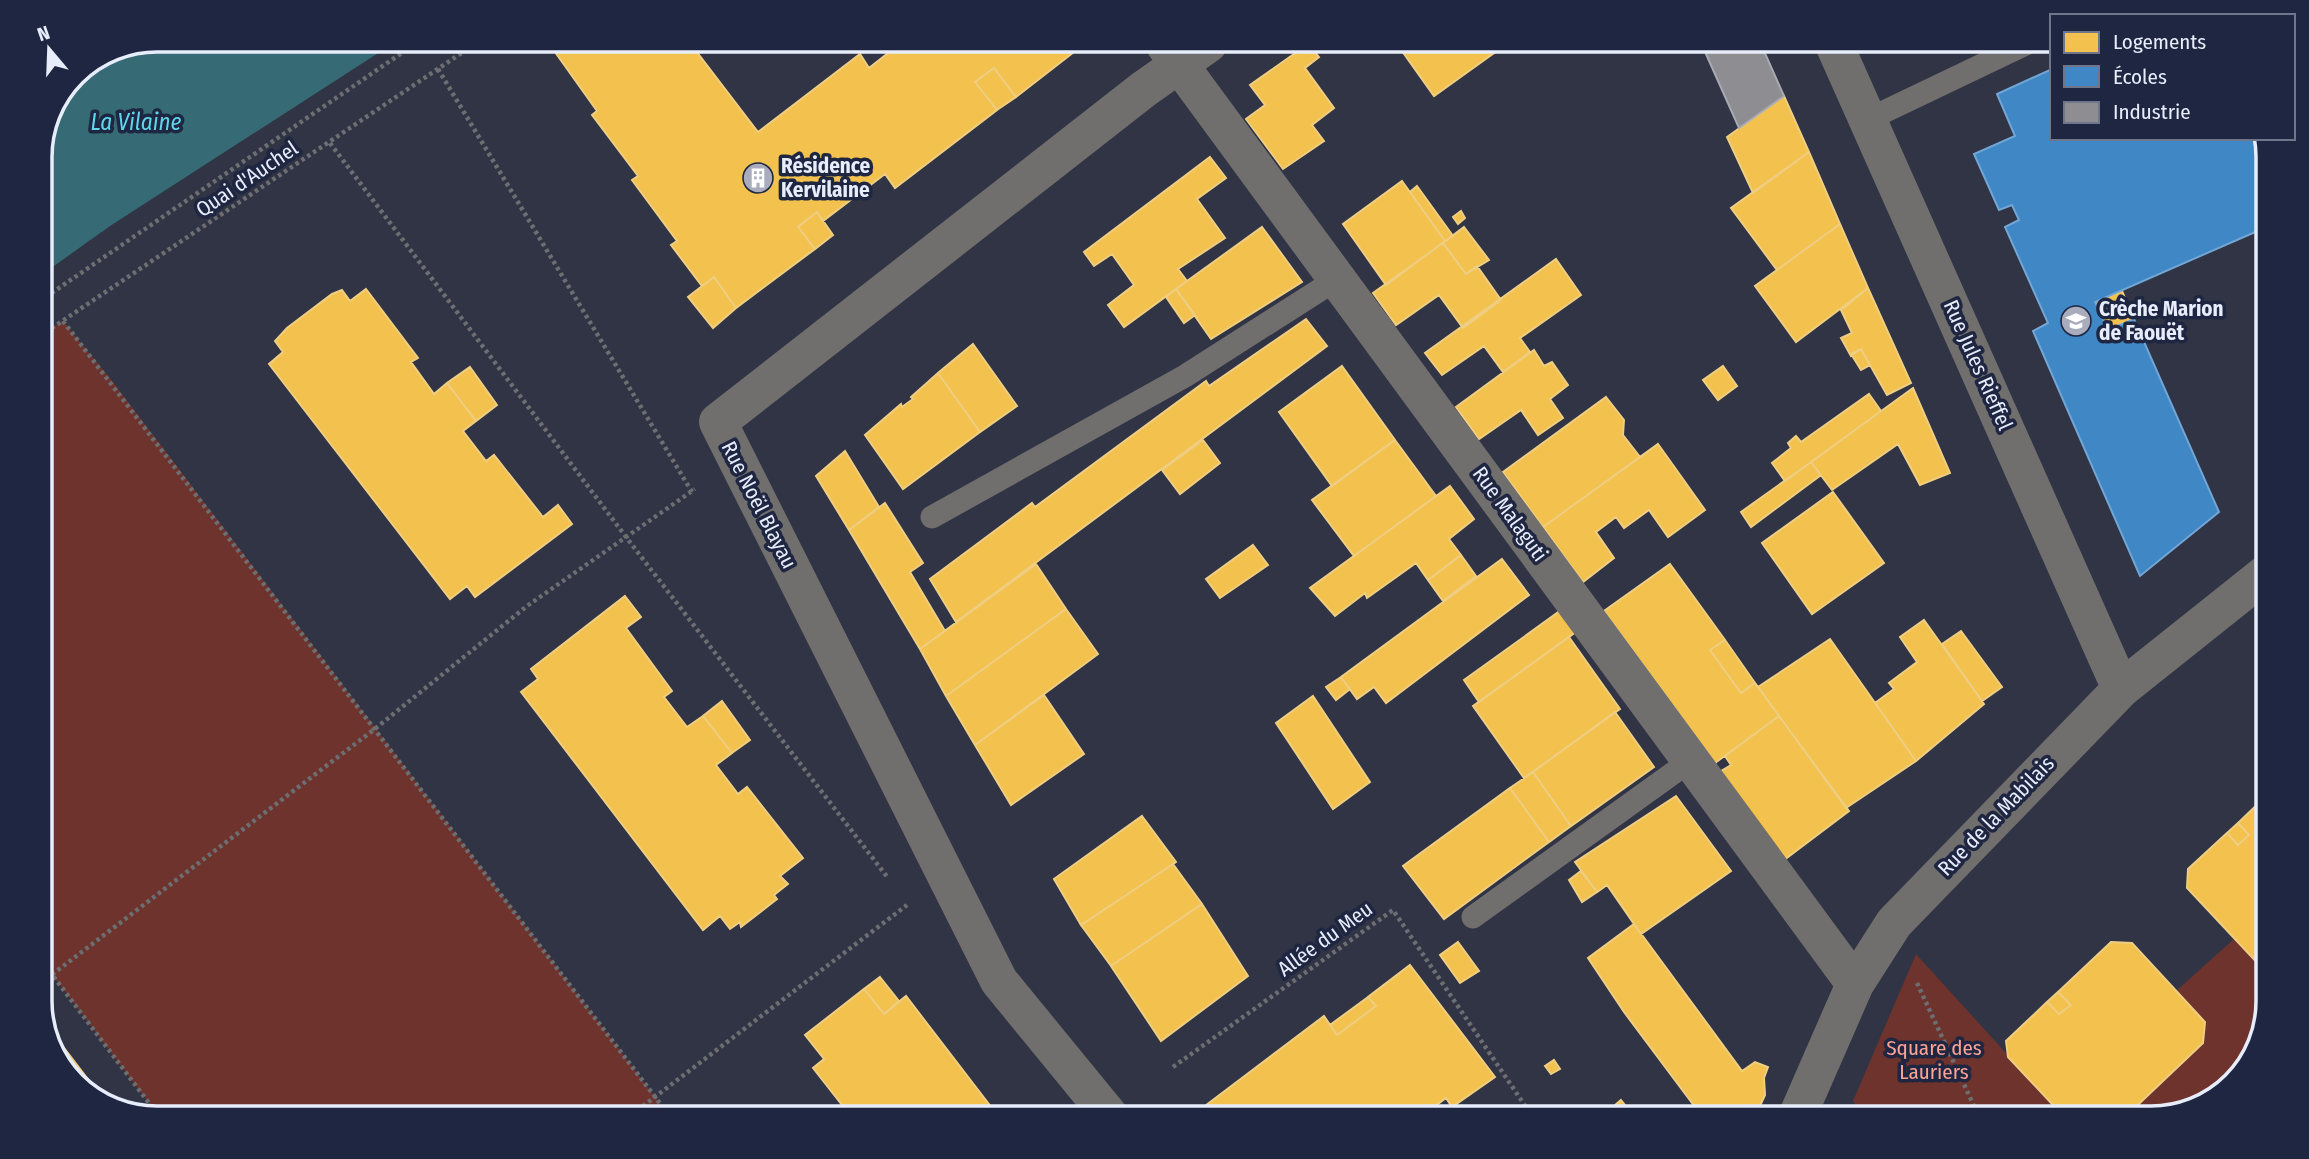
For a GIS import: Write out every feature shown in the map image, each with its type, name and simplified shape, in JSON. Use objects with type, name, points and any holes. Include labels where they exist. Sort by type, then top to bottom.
[{"type":"street","name":"Rue Noël Blayau","points":[[1101,1106],[999,981],[718,422],[1183,52]]},
{"type":"street","name":"Rue Malaguti","points":[[1185,52],[1337,279],[1855,984]]},
{"type":"street","name":"Rue Jules Rieffel","points":[[1838,52],[2121,689]]},
{"type":"street","name":"Rue de la Mabilais","points":[[1802,1106],[1855,984],[1894,923],[2010,800],[2121,689],[2256,581]]},
{"type":"lane","points":[[1869,119],[2009,52]]},
{"type":"lane","points":[[932,517],[1185,376],[1337,279]]},
{"type":"lane","points":[[1473,917],[1690,761]]},
{"type":"path","points":[[53,291],[403,52]]},
{"type":"path","name":"Quai d'Auchel","points":[[53,328],[463,52]]},
{"type":"path","points":[[438,69],[537,229],[692,492]]},
{"type":"path","points":[[330,143],[626,537],[891,883]]},
{"type":"path","points":[[63,321],[662,1106]]},
{"type":"path","points":[[53,972],[376,728],[527,606],[736,461]]},
{"type":"path","points":[[643,1106],[946,875]]},
{"type":"path","points":[[899,894],[908,904]]},
{"type":"path","name":"Allée du Meu","points":[[1174,1068],[1393,910],[1525,1106]]},
{"type":"path","points":[[1911,971],[1974,1106]]},
{"type":"path","points":[[53,977],[151,1105]]},
{"type":"green space","points":[[63,321],[113,382],[662,1106],[151,1105],[53,976],[53,328]]},
{"type":"green space","points":[[2234,939],[2256,961],[2256,1015],[2253,1028],[2246,1048],[2230,1071],[2210,1089],[2185,1101],[2137,1106],[2203,1043],[2205,1022],[2176,991]]},
{"type":"green space","name":"Square des Lauriers","points":[[1916,954],[2054,1106],[1856,1106],[1853,1101]]},
{"type":"water","name":"La Vilaine","points":[[158,52],[380,52],[110,226],[53,267],[53,151],[56,131],[63,111],[74,94],[99,70],[137,55]]},
{"type":"building: Logements","name":"Résidence Kervilaine","points":[[555,52],[697,52],[758,132],[860,54],[869,68],[889,52],[1074,52],[1016,97],[994,68],[975,82],[997,110],[895,188],[885,174],[823,221],[817,212],[798,227],[815,249],[736,308],[714,277],[702,286],[671,245],[677,241],[632,180],[638,176],[592,115],[597,111]]},
{"type":"building: Logements","points":[[1297,52],[1315,52],[1319,57],[1305,68],[1334,108],[1312,125],[1324,141],[1283,169],[1246,119],[1265,105],[1250,85]]},
{"type":"building: Logements","points":[[1403,52],[1495,52],[1434,96]]},
{"type":"building: Logements","points":[[994,68],[1016,97],[997,110],[975,82]]},
{"type":"building: Logements","points":[[1784,96],[1809,152],[1753,193],[1727,137]]},
{"type":"building: Logements","points":[[1809,152],[1840,224],[1777,270],[1731,208]]},
{"type":"building: Logements","points":[[1210,157],[1226,178],[1197,199],[1225,238],[1178,269],[1187,281],[1124,327],[1108,305],[1134,285],[1112,254],[1094,266],[1084,252]]},
{"type":"building: Logements","points":[[1402,181],[1445,241],[1386,285],[1343,224]]},
{"type":"building: Logements","points":[[1417,186],[1453,236],[1445,241],[1410,192]]},
{"type":"building: Logements","points":[[1461,211],[1465,218],[1458,224],[1453,217]]},
{"type":"building: Logements","points":[[817,212],[833,235],[815,249],[798,227]]},
{"type":"building: Logements","points":[[1840,224],[1868,288],[1796,342],[1755,286]]},
{"type":"building: Logements","points":[[1262,227],[1302,282],[1211,339],[1176,289]]},
{"type":"building: Logements","points":[[1464,227],[1489,260],[1466,274],[1443,243]]},
{"type":"building: Logements","points":[[1443,243],[1466,274],[1477,266],[1501,300],[1463,328],[1439,295],[1396,325],[1373,293]]},
{"type":"building: Logements","points":[[1556,259],[1581,295],[1520,338],[1530,352],[1503,372],[1484,346],[1442,375],[1425,353]]},
{"type":"building: Logements","points":[[714,277],[736,308],[713,328],[688,297]]},
{"type":"building: Logements","points":[[1868,288],[1911,383],[1887,395],[1861,349],[1851,356],[1841,338],[1852,333],[1841,310]]},
{"type":"building: Logements","points":[[366,289],[418,358],[411,362],[434,394],[447,383],[476,421],[463,431],[486,461],[494,455],[543,517],[558,505],[572,524],[475,597],[467,586],[450,599],[269,364],[283,352],[275,341],[287,328],[332,294],[342,290],[350,301]]},
{"type":"building: Logements","points":[[1176,289],[1195,315],[1184,323],[1166,297]]},
{"type":"building: Logements","points":[[2122,291],[2134,319],[2108,330],[2095,302]]},
{"type":"building: Logements","points":[[1306,319],[1327,346],[956,622],[930,579],[1032,503],[1035,507],[1206,381],[1209,386]]},
{"type":"building: Logements","points":[[973,344],[1017,406],[980,432],[938,373]]},
{"type":"building: Logements","points":[[1861,349],[1870,365],[1861,370],[1851,354]]},
{"type":"building: Logements","points":[[1534,350],[1544,366],[1552,362],[1568,385],[1550,399],[1563,418],[1538,435],[1521,410],[1479,439],[1456,407]]},
{"type":"building: Logements","points":[[1342,366],[1395,440],[1332,486],[1279,412]]},
{"type":"building: Logements","points":[[1723,366],[1737,386],[1718,400],[1703,380]]},
{"type":"building: Logements","points":[[470,367],[497,405],[476,421],[447,383]]},
{"type":"building: Logements","points":[[938,373],[980,432],[903,489],[865,435],[901,404],[902,407],[913,399],[911,397]]},
{"type":"building: Logements","points":[[1913,388],[1950,473],[1920,485],[1898,444],[1832,490],[1811,462]]},
{"type":"building: Logements","points":[[1869,394],[1881,411],[1785,481],[1772,463],[1791,448],[1788,443],[1796,436],[1801,442]]},
{"type":"building: Logements","points":[[1606,397],[1624,420],[1623,435],[1640,457],[1543,527],[1503,472]]},
{"type":"building: Logements","points":[[1203,440],[1220,463],[1180,494],[1162,470]]},
{"type":"building: Logements","points":[[1395,440],[1436,496],[1354,556],[1312,500]]},
{"type":"building: Logements","points":[[1658,444],[1705,510],[1668,537],[1649,510],[1624,528],[1616,517],[1596,532],[1614,558],[1583,582],[1543,527]]},
{"type":"building: Logements","points":[[845,451],[879,507],[849,530],[816,476]]},
{"type":"building: Logements","points":[[1811,462],[1821,475],[1751,527],[1741,512]]},
{"type":"building: Logements","points":[[1450,486],[1474,519],[1449,539],[1461,555],[1428,580],[1416,563],[1367,598],[1365,593],[1335,616],[1310,588]]},
{"type":"building: Logements","points":[[1833,492],[1884,563],[1812,614],[1762,543]]},
{"type":"building: Logements","points":[[885,503],[923,563],[910,572],[945,631],[920,649],[849,530]]},
{"type":"building: Logements","points":[[1253,545],[1268,565],[1220,598],[1206,579]]},
{"type":"building: Logements","points":[[1461,555],[1476,576],[1443,601],[1428,580]]},
{"type":"building: Logements","points":[[1502,559],[1529,595],[1386,703],[1374,687],[1357,699],[1341,677]]},
{"type":"building: Logements","points":[[1036,564],[1066,609],[946,696],[920,649]]},
{"type":"building: Logements","points":[[1670,564],[1725,640],[1710,650],[1741,693],[1755,683],[1779,716],[1715,763],[1604,611]]},
{"type":"building: Logements","points":[[625,596],[641,617],[626,628],[672,691],[664,697],[687,727],[703,716],[732,753],[716,765],[738,794],[747,787],[803,858],[780,876],[788,884],[774,895],[777,899],[741,927],[740,922],[730,929],[720,916],[703,930],[521,692],[538,679],[531,669]]},
{"type":"building: Logements","points":[[1564,608],[1580,629],[1479,702],[1464,680]]},
{"type":"building: Logements","points":[[1066,609],[1098,654],[975,745],[946,696]]},
{"type":"building: Logements","points":[[1924,620],[1984,704],[1916,761],[1875,703],[1894,689],[1889,683],[1917,662],[1900,637]]},
{"type":"building: Logements","points":[[1961,631],[2002,687],[1982,701],[1942,644]]},
{"type":"building: Logements","points":[[1569,637],[1620,709],[1524,778],[1473,706]]},
{"type":"building: Logements","points":[[1830,639],[1916,761],[1846,808],[1758,687]]},
{"type":"building: Logements","points":[[1725,640],[1755,683],[1741,693],[1710,650]]},
{"type":"building: Logements","points":[[1341,677],[1350,689],[1336,700],[1326,687]]},
{"type":"building: Logements","points":[[1044,695],[1084,754],[1011,805],[975,745]]},
{"type":"building: Logements","points":[[1313,696],[1370,782],[1333,809],[1276,723]]},
{"type":"building: Logements","points":[[722,701],[750,740],[732,753],[703,716]]},
{"type":"building: Logements","points":[[1615,712],[1654,767],[1571,826],[1533,772]]},
{"type":"building: Logements","points":[[1779,716],[1849,811],[1784,860],[1721,771],[1731,765],[1725,756]]},
{"type":"building: Logements","points":[[1533,772],[1571,826],[1549,842],[1510,788]]},
{"type":"building: Logements","points":[[1510,788],[1549,842],[1444,919],[1403,866]]},
{"type":"building: Logements","points":[[1676,796],[1731,871],[1641,934],[1607,885],[1597,892],[1575,862]]},
{"type":"building: Logements","points":[[2256,806],[2256,962],[2187,888],[2188,869],[2227,833],[2238,845],[2249,835],[2238,823]]},
{"type":"building: Logements","points":[[1142,816],[1176,862],[1081,925],[1054,879]]},
{"type":"building: Logements","points":[[2238,823],[2249,835],[2238,845],[2227,833]]},
{"type":"building: Logements","points":[[1173,864],[1202,904],[1111,966],[1081,925]]},
{"type":"building: Logements","points":[[1581,871],[1597,892],[1582,902],[1569,880]]},
{"type":"building: Logements","points":[[1202,904],[1248,976],[1161,1041],[1111,966]]},
{"type":"building: Logements","points":[[1634,924],[1742,1071],[1755,1062],[1768,1067],[1764,1078],[1765,1095],[1760,1106],[1694,1106],[1624,1012],[1588,958]]},
{"type":"building: Logements","points":[[1458,942],[1479,971],[1460,983],[1440,955]]},
{"type":"building: Logements","points":[[2111,942],[2132,943],[2205,1022],[2203,1043],[2137,1106],[2054,1106],[2008,1057],[2006,1041],[2047,1002],[2059,1014],[2071,1005],[2058,992]]},
{"type":"building: Logements","points":[[1410,965],[1495,1077],[1453,1106],[1446,1098],[1435,1106],[1205,1106],[1324,1016],[1337,1035],[1376,1006],[1368,997]]},
{"type":"building: Logements","points":[[880,977],[899,1001],[884,1014],[864,989]]},
{"type":"building: Logements","points":[[864,989],[884,1014],[906,996],[990,1106],[843,1106],[813,1068],[824,1059],[805,1035]]},
{"type":"building: Logements","points":[[2058,992],[2071,1005],[2059,1014],[2047,1002]]},
{"type":"building: Logements","points":[[1368,997],[1376,1006],[1337,1035],[1330,1025]]},
{"type":"building: Logements","points":[[62,1045],[90,1081],[70,1060]]},
{"type":"building: Logements","points":[[1554,1060],[1560,1069],[1551,1074],[1545,1066]]},
{"type":"building: Logements","points":[[1621,1100],[1626,1106],[1614,1106]]},
{"type":"building: Écoles","name":"Crèche Marion de Faouët","points":[[2050,70],[2050,140],[2254,140],[2256,232],[2095,302],[2108,330],[2134,319],[2219,512],[2140,576],[2033,331],[2048,323],[2005,227],[2019,220],[2012,205],[1999,210],[1974,154],[2015,136],[1997,94]]},
{"type":"building: Industrie","points":[[1764,52],[1784,96],[1739,128],[1706,54]]},
{"type":"place","name":"Résidence Kervilaine","points":[[758,178]]},
{"type":"place","name":"Crèche Marion de Faouët","points":[[2076,321]]}]
